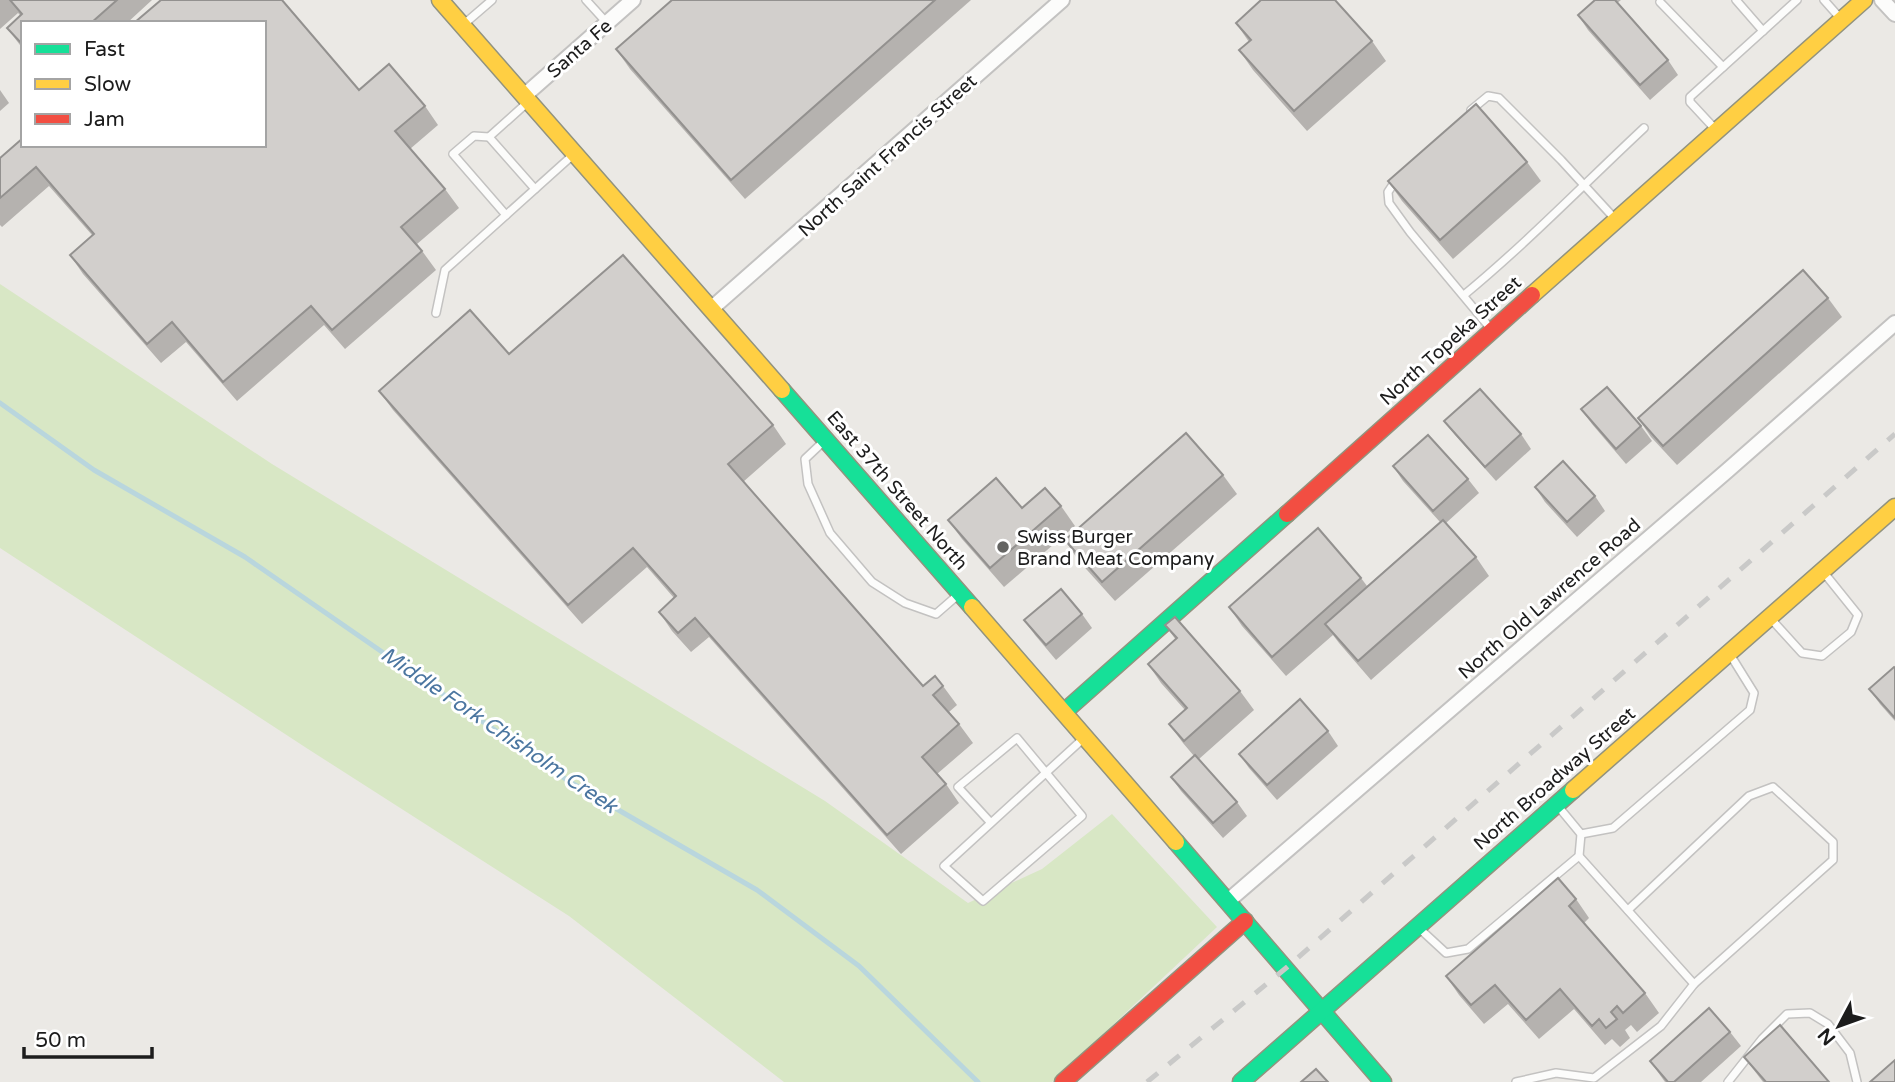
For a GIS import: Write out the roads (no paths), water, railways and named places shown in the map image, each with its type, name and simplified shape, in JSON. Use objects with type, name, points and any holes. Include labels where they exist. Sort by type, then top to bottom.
[{"type":"main road","name":"East 37th Street North","points":[[440,0],[1064,712],[1383,1082]]},
{"type":"main road","name":"North Topeka Street","points":[[1064,712],[1864,0]]},
{"type":"main road","name":"North Broadway Street","points":[[1241,1082],[1895,507]]},
{"type":"main road","points":[[1063,1082],[1245,921]]},
{"type":"street","name":"Santa Fe","points":[[526,99],[633,0]]},
{"type":"street","name":"North Saint Francis Street","points":[[711,309],[1062,0]]},
{"type":"street","points":[[1882,0],[1895,14]]},
{"type":"street","name":"North Old Lawrence Road","points":[[1228,901],[1895,323]]},
{"type":"lane","points":[[462,26],[492,0]]},
{"type":"lane","points":[[586,0],[607,23]]},
{"type":"lane","points":[[1735,0],[1763,31]]},
{"type":"lane","points":[[1716,131],[1689,100],[1797,0]]},
{"type":"lane","points":[[1824,0],[1842,19]]},
{"type":"lane","points":[[1660,2],[1723,67]]},
{"type":"lane","points":[[1469,113],[1488,96],[1499,98],[1616,220]]},
{"type":"lane","points":[[506,215],[453,154],[474,136],[489,136],[526,99]]},
{"type":"lane","points":[[1464,295],[1540,230],[1583,184],[1644,128]]},
{"type":"lane","points":[[489,136],[535,190]]},
{"type":"lane","points":[[436,313],[445,270],[575,154]]},
{"type":"lane","points":[[1403,171],[1388,192],[1389,203],[1492,330]]},
{"type":"lane","points":[[826,440],[805,459],[808,484],[830,533],[872,582],[905,603],[936,614],[960,593]]},
{"type":"lane","points":[[1769,617],[1802,653],[1822,656],[1851,632],[1858,615],[1823,570]]},
{"type":"lane","points":[[1581,834],[1612,828],[1749,710],[1754,693],[1729,652]]},
{"type":"lane","points":[[991,822],[958,788],[1017,738],[1046,773],[1082,816],[983,901],[944,866],[991,822],[1046,773],[1085,737]]},
{"type":"lane","points":[[1516,1082],[1556,1073],[1594,1078],[1661,1026],[1695,984],[1833,860],[1833,842],[1773,787],[1749,796],[1628,910]]},
{"type":"lane","points":[[1417,926],[1446,953],[1468,949],[1579,856],[1581,834],[1556,804]]},
{"type":"lane","points":[[1579,856],[1695,984]]},
{"type":"lane","points":[[1728,1082],[1762,1039],[1787,1014],[1810,1013],[1828,1024],[1850,1053],[1857,1082]]},
{"type":"waterway","name":"Middle Fork Chisholm Creek","points":[[0,403],[94,470],[245,557],[570,782],[757,890],[859,966],[978,1082]]},
{"type":"railway","points":[[1147,1082],[1286,968],[1895,434]]},
{"type":"place","name":"Swiss Burger Brand Meat Company","points":[[1003,547]]}]
